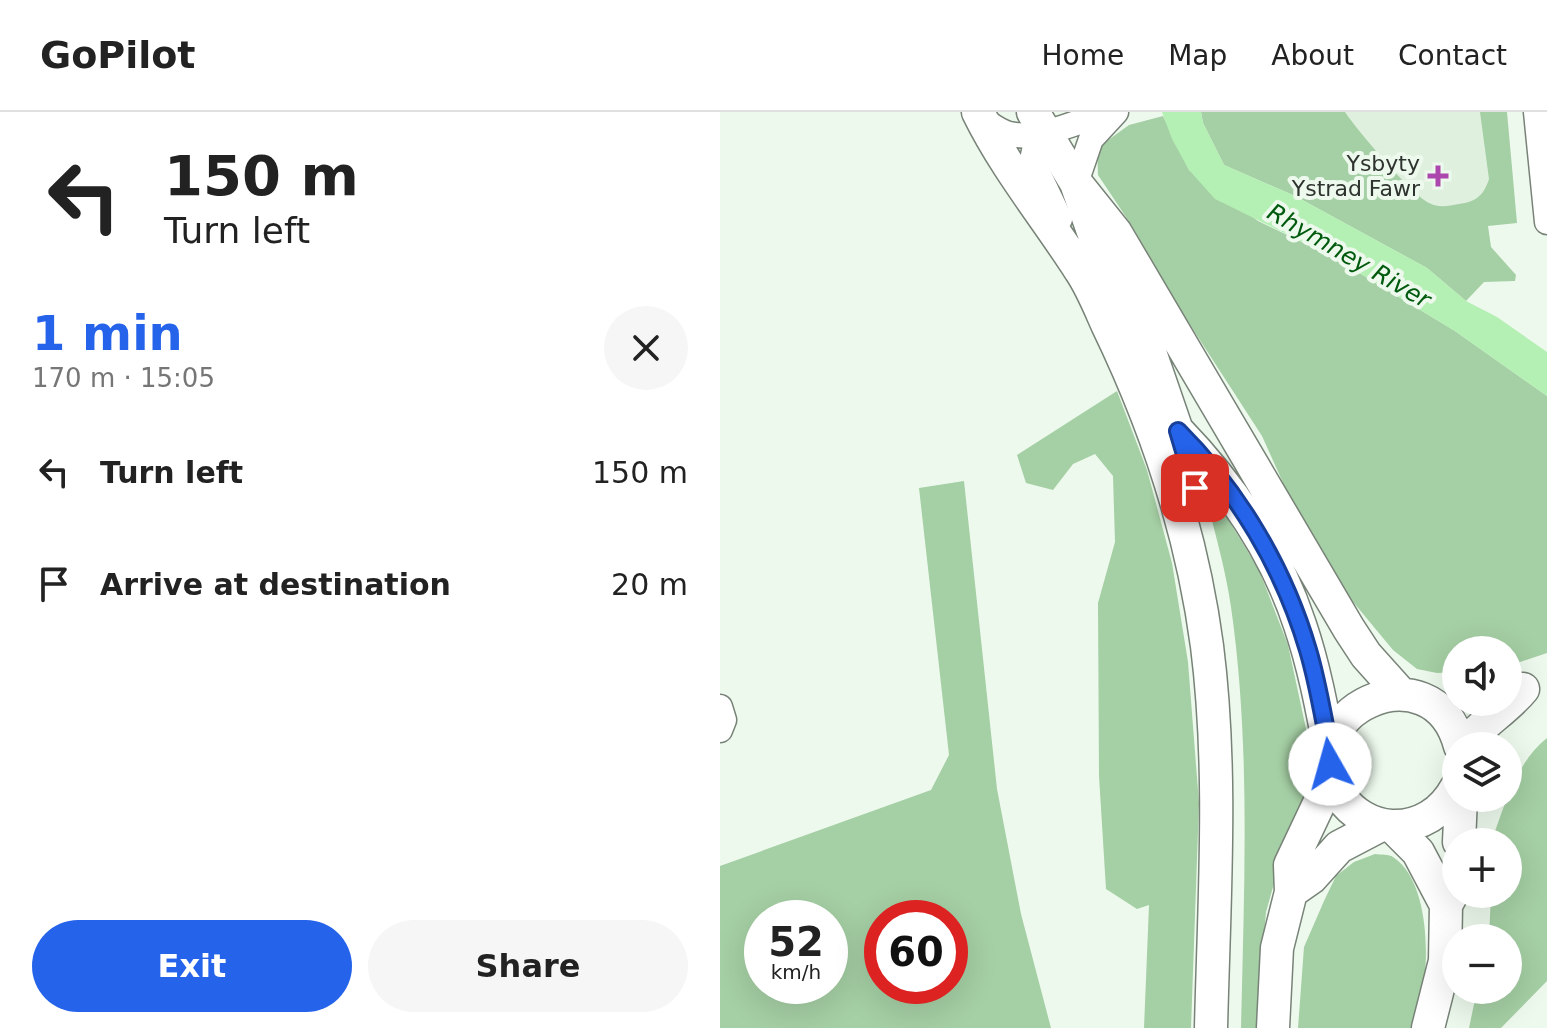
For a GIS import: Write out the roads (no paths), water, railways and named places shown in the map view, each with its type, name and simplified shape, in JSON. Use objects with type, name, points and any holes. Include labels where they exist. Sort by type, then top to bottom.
[{"type":"main road","points":[[979,115],[1030,198],[1081,271],[1156,434],[1182,517],[1207,646],[1215,789],[1211,1028]]},
{"type":"main road","points":[[1039,122],[1076,183],[1116,233],[1366,655],[1408,696],[1441,711],[1455,732]]},
{"type":"main road","points":[[1076,183],[1097,243],[1151,355],[1178,431],[1212,555],[1223,611],[1237,770],[1232,1028]]},
{"type":"main road","points":[[1136,386],[1225,485],[1282,580],[1307,647],[1337,790],[1355,812],[1387,825],[1418,852],[1442,884]]},
{"type":"main road","points":[[1477,732],[1507,708],[1526,686]]},
{"type":"main road","points":[[1273,1028],[1277,948],[1291,892],[1290,865],[1331,764],[1335,735],[1343,721],[1369,700],[1385,695],[1442,694]]},
{"type":"main road","points":[[1291,892],[1311,878],[1339,847],[1387,825],[1425,820],[1442,808]]},
{"type":"main road","points":[[1428,1028],[1445,961],[1450,908]]},
{"type":"lane","points":[[979,115],[1007,133],[1024,135],[1039,122],[1105,112]]},
{"type":"lane","points":[[1076,183],[1091,139],[1116,112]]},
{"type":"lane","points":[[1536,112],[1547,222]]},
{"type":"lane","points":[[1039,122],[1032,153],[1033,166],[1059,216],[1081,271]]},
{"type":"lane","points":[[720,707],[724,720],[720,730]]},
{"type":"water","name":"Rhymney River","points":[[1162,112],[1201,112],[1203,123],[1224,165],[1295,196],[1427,268],[1466,301],[1497,317],[1547,352],[1547,396],[1455,331],[1331,256],[1215,199],[1189,170]]},
{"type":"place","name":"Ysbyty Ystrad Fawr","points":[[1438,176]]}]
